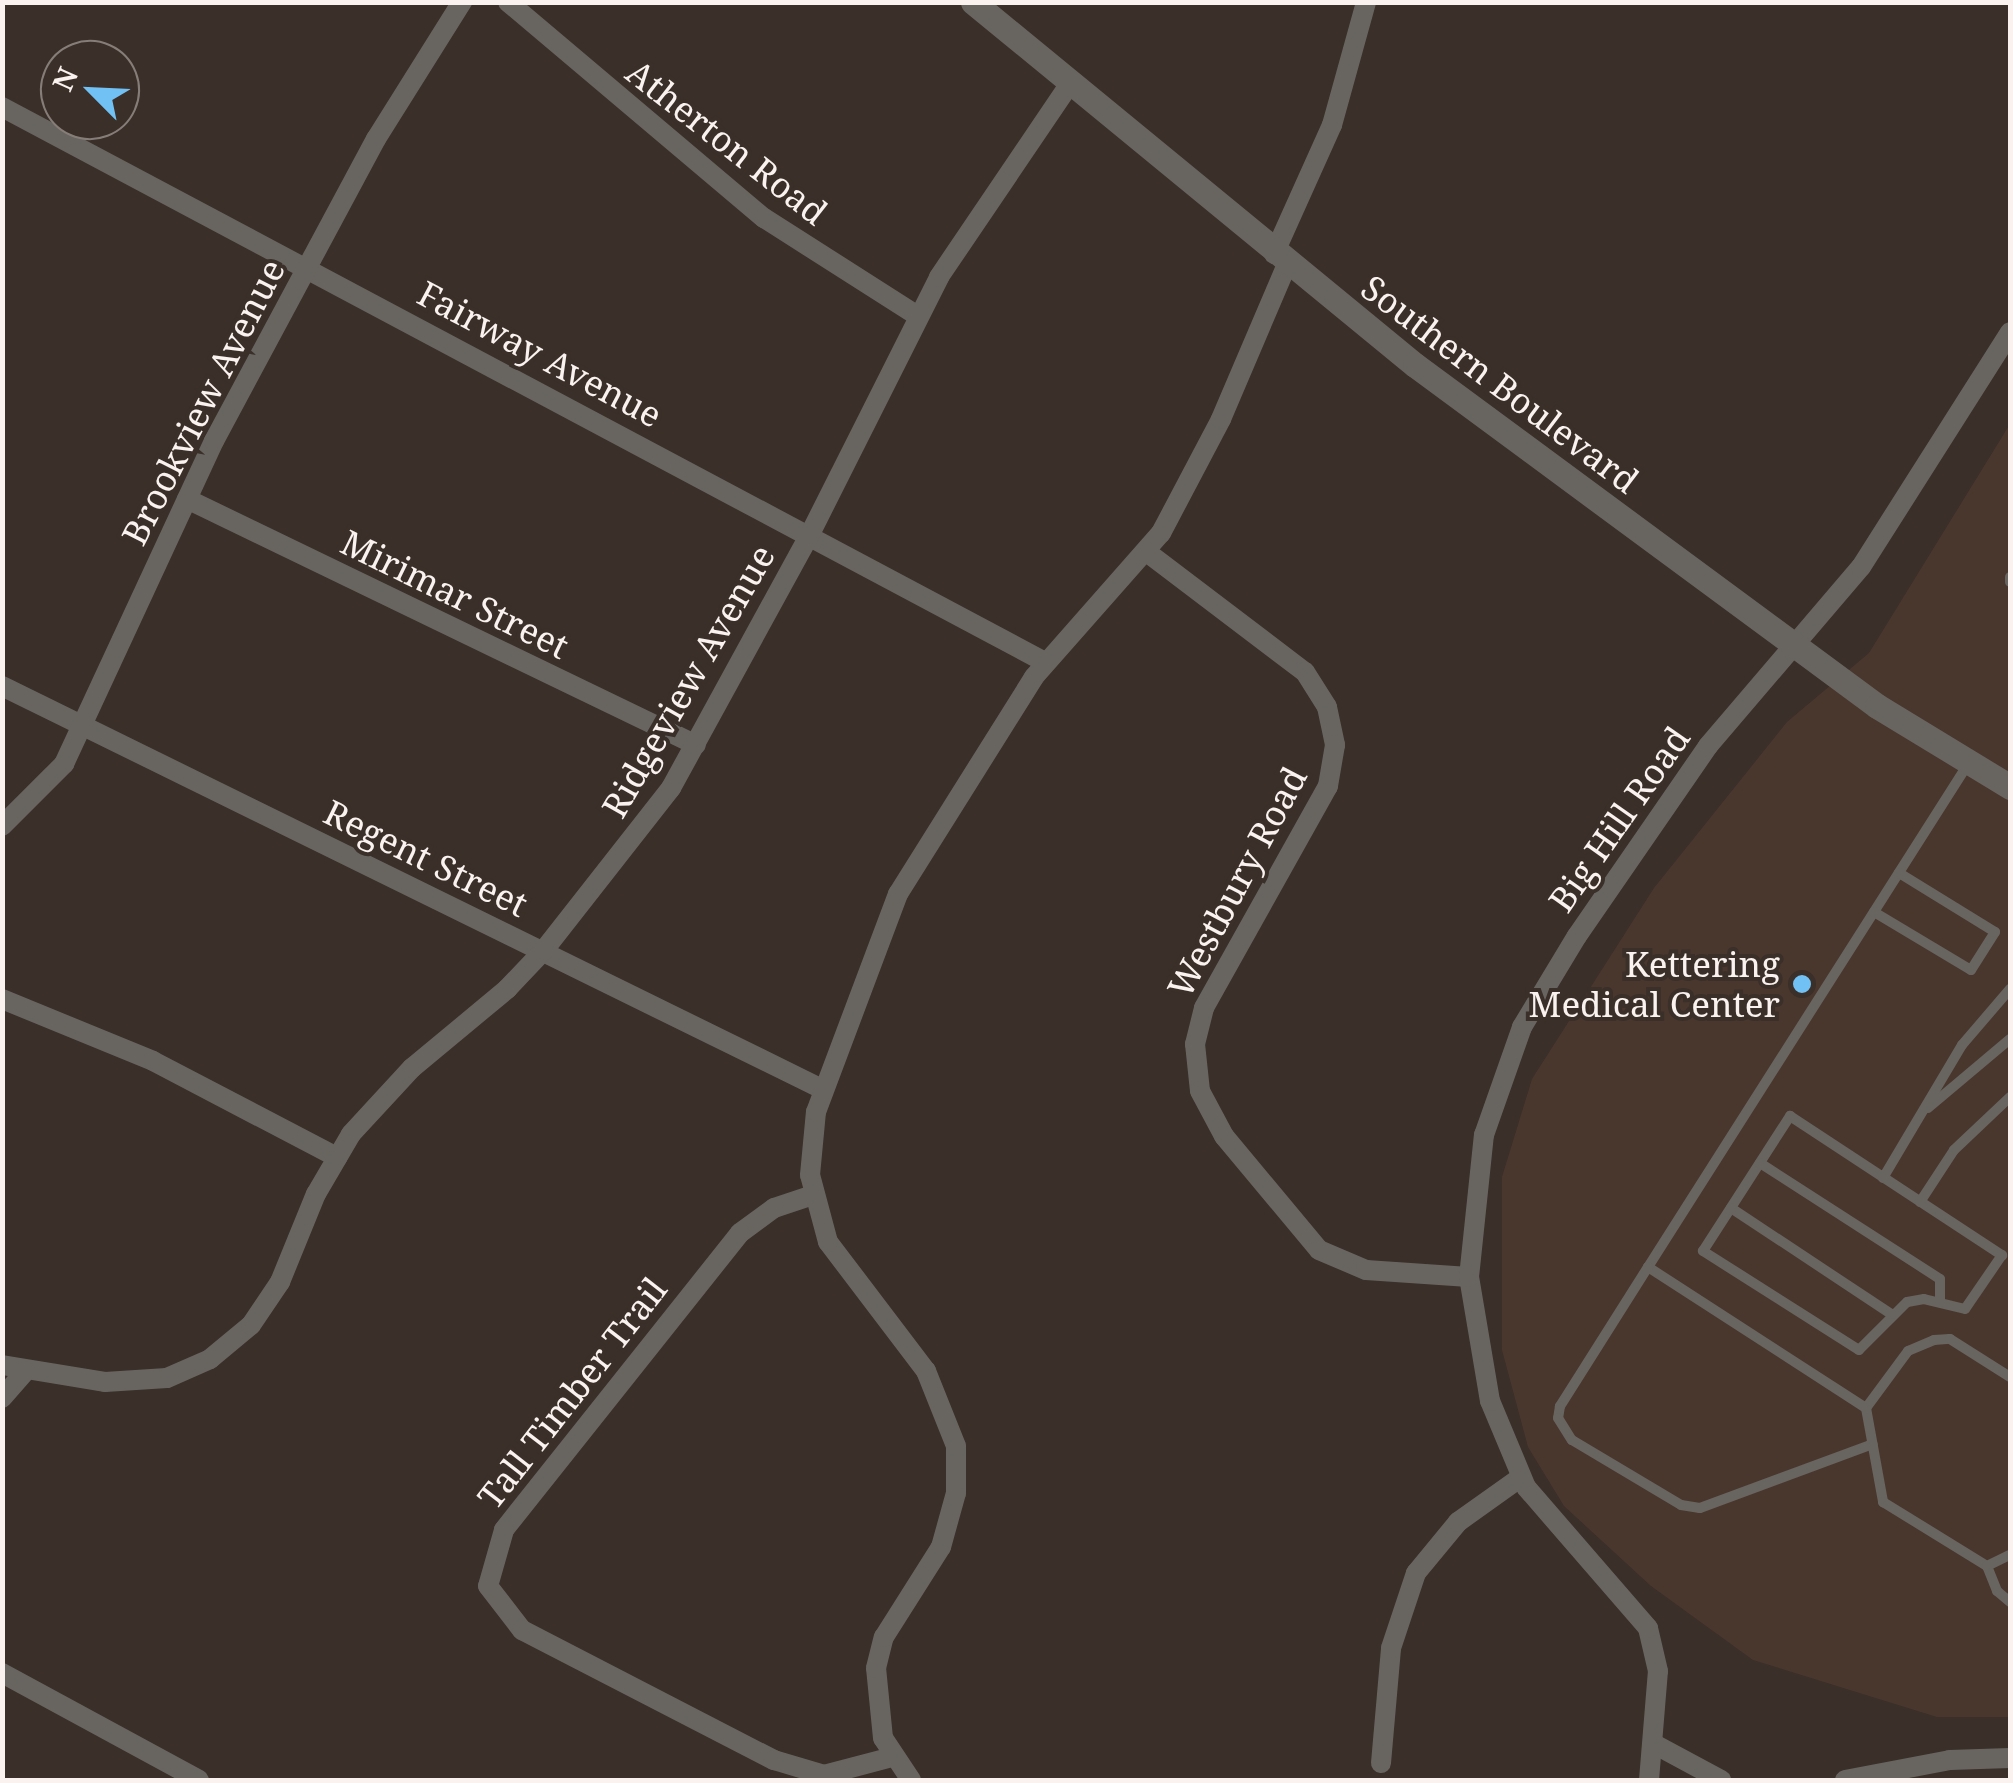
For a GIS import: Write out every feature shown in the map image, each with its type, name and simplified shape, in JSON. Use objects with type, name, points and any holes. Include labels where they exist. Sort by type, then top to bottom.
[{"type":"street","name":"Brookview Avenue","points":[[2,826],[54,779],[84,727],[186,499],[307,266],[384,125],[462,2]]},
{"type":"street","name":"Atherton Road","points":[[508,2],[764,218],[918,316]]},
{"type":"street","name":"Southern Boulevard","points":[[973,2],[1280,259],[1794,646],[2010,787]]},
{"type":"street","points":[[911,1780],[892,1757],[875,1704],[876,1668],[884,1637],[941,1547],[956,1493],[956,1446],[926,1371],[845,1272],[812,1195],[810,1146],[822,1089],[898,894],[970,770],[1045,662],[1148,553],[1204,455],[1332,125],[1366,2]]},
{"type":"street","name":"Ridgeview Avenue","points":[[2,1364],[25,1372],[136,1382],[167,1378],[210,1359],[267,1305],[337,1157],[383,1096],[544,950],[635,840],[696,745],[810,534],[918,316],[976,214],[1069,85]]},
{"type":"street","name":"Fairway Avenue","points":[[2,107],[1045,662]]},
{"type":"street","name":"Big Hill Road","points":[[1649,1780],[1656,1745],[1658,1671],[1648,1628],[1521,1477],[1490,1401],[1469,1278],[1484,1135],[1522,1027],[1676,792],[1871,552],[2010,332]]},
{"type":"street","name":"Mirimar Street","points":[[186,499],[696,745]]},
{"type":"street","name":"Westbury Road","points":[[1148,553],[1305,672],[1328,707],[1335,745],[1328,786],[1209,995],[1196,1034],[1200,1091],[1224,1136],[1318,1250],[1366,1270],[1469,1278]]},
{"type":"street","name":"Regent Street","points":[[2,686],[822,1089]]},
{"type":"street","points":[[2,999],[153,1061],[337,1157]]},
{"type":"street","name":"Tall Timber Trail","points":[[812,1195],[774,1208],[740,1232],[504,1530],[488,1586],[522,1630],[774,1760],[824,1775],[892,1757]]},
{"type":"street","points":[[2,1398],[25,1372]]},
{"type":"street","points":[[1381,1764],[1391,1648],[1411,1585],[1458,1522],[1521,1477]]},
{"type":"street","points":[[2,1673],[199,1780]]},
{"type":"street","points":[[1656,1745],[1721,1780]]},
{"type":"street","points":[[1845,1780],[1950,1760],[2010,1758]]},
{"type":"lane","points":[[1873,1444],[1700,1508],[1682,1505],[1572,1440],[1558,1418],[1560,1406],[1969,763]]},
{"type":"lane","points":[[1874,912],[1971,970],[1979,958],[1995,932],[1899,873]]},
{"type":"lane","points":[[1883,1178],[1928,1109],[1962,1045],[2010,989]]},
{"type":"lane","points":[[1928,1109],[2010,1039]]},
{"type":"lane","points":[[1920,1202],[1954,1150],[2010,1097]]},
{"type":"lane","points":[[1790,1116],[1920,1202],[2006,1251],[1965,1308],[1940,1302],[1906,1302],[1859,1350],[1704,1250],[1790,1116]]},
{"type":"lane","points":[[1760,1164],[1940,1279],[1940,1302]]},
{"type":"lane","points":[[1731,1208],[1891,1314]]},
{"type":"lane","points":[[1648,1267],[1866,1408],[1883,1502],[1986,1566],[1998,1591],[2010,1602]]},
{"type":"lane","points":[[1866,1408],[1908,1351],[1934,1340],[1950,1339],[2010,1378]]},
{"type":"lane","points":[[1986,1566],[2010,1556]]},
{"type":"shaded area","name":"Kettering Medical Center","points":[[2010,424],[2010,1717],[1937,1717],[1753,1660],[1651,1586],[1564,1506],[1528,1447],[1502,1350],[1502,1177],[1532,1079],[1654,888],[1787,722],[1869,653]]},
{"type":"place","name":"Kettering Medical Center","points":[[1802,984]]}]
